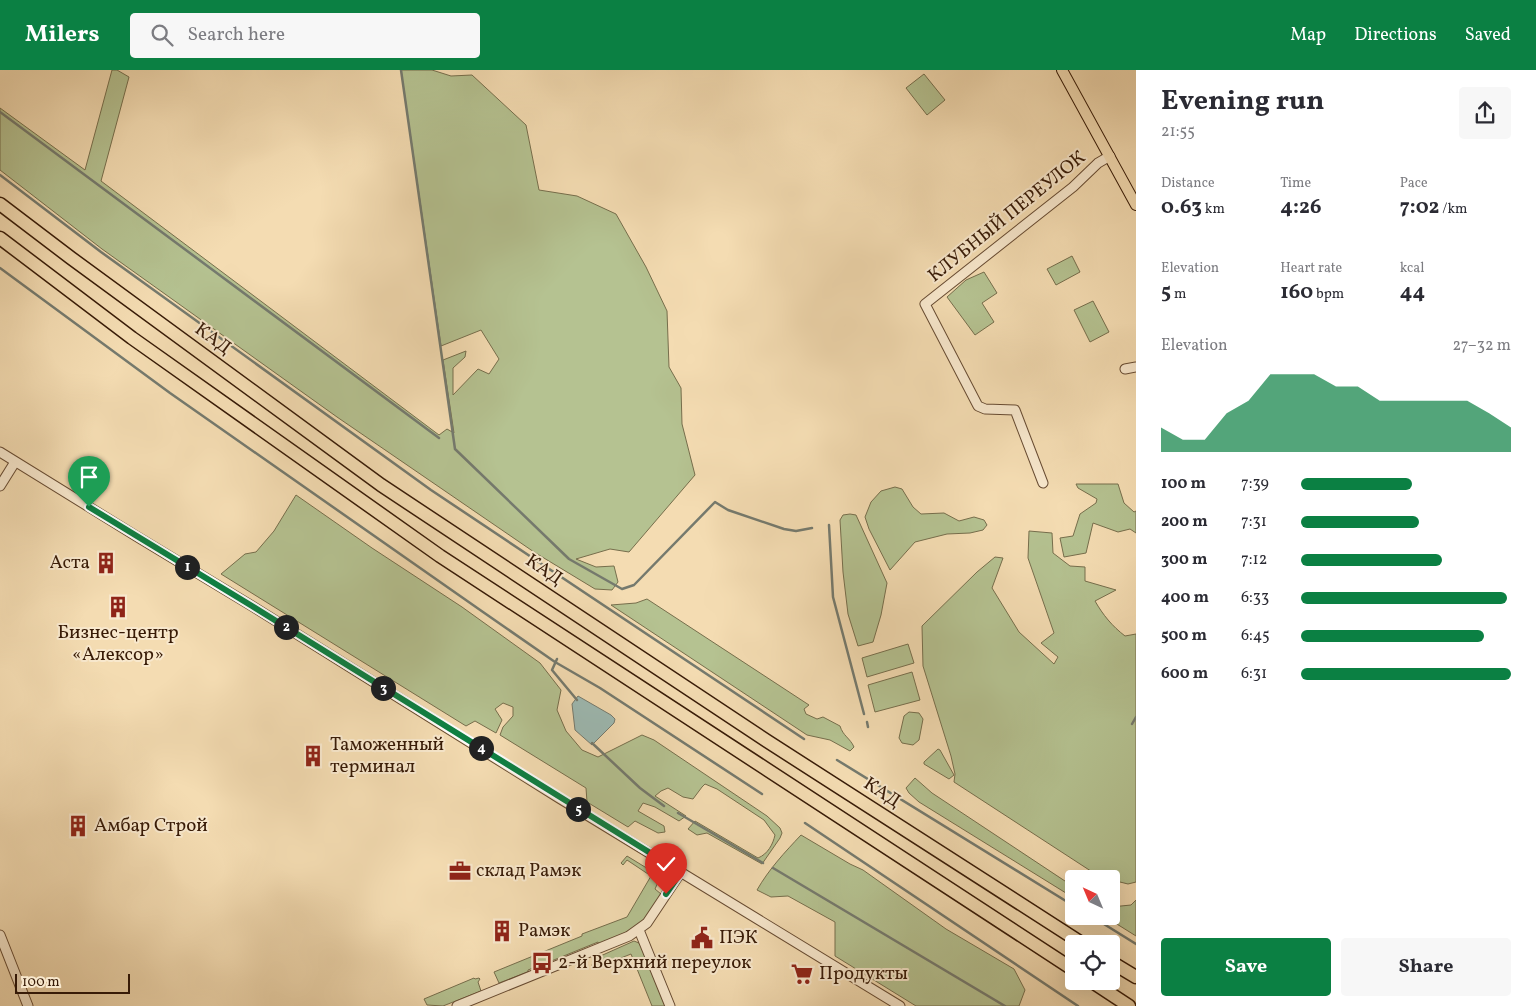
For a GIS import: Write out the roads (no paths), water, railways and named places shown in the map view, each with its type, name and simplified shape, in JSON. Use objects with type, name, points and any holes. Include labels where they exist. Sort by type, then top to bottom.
[{"type":"highway","name":"КАД","points":[[0,204],[381,485],[767,742],[1069,935]]},
{"type":"highway","points":[[0,238],[132,338],[440,556],[1065,964]]},
{"type":"highway","points":[[1120,967],[1136,977]]},
{"type":"highway","points":[[1105,990],[1129,1006]]},
{"type":"main road","points":[[1063,71],[1136,205]]},
{"type":"street","name":"КЛУБНЫЙ ПЕРЕУЛОК","points":[[1044,483],[1015,410],[985,409],[978,406],[925,304],[1073,187],[1098,163],[1110,156]]},
{"type":"street","points":[[1125,369],[1136,367]]},
{"type":"street","points":[[0,452],[900,1006]]},
{"type":"street","points":[[0,486],[15,462]]},
{"type":"street","points":[[457,1006],[629,936],[647,923],[681,872]]},
{"type":"street","points":[[639,930],[670,1006]]},
{"type":"street","points":[[0,935],[28,1006]]},
{"type":"water","points":[[578,696],[615,719],[614,723],[592,745],[575,730],[572,704]]},
{"type":"waterway","points":[[401,70],[455,449],[569,559],[622,589],[634,585],[715,502],[728,510],[784,529],[796,531],[812,528]]},
{"type":"waterway","points":[[0,112],[439,438]]},
{"type":"waterway","points":[[0,175],[101,252],[431,490],[804,739]]},
{"type":"waterway","points":[[0,268],[170,393],[555,662],[600,688],[762,794]]},
{"type":"waterway","points":[[829,525],[833,597],[864,714]]},
{"type":"waterway","points":[[557,659],[552,670],[577,700]]},
{"type":"waterway","points":[[1132,724],[1136,717]]},
{"type":"waterway","points":[[867,722],[868,727]]},
{"type":"waterway","points":[[592,743],[640,788],[664,806]]},
{"type":"waterway","points":[[837,760],[1065,900]]},
{"type":"waterway","points":[[678,813],[763,863]]},
{"type":"waterway","points":[[805,823],[1078,1006]]},
{"type":"waterway","points":[[773,868],[1005,1006]]},
{"type":"waterway","points":[[1105,925],[1136,944]]},
{"type":"place","name":"Аста","points":[[106,563]]},
{"type":"place","name":"Бизнес-центр «Алексор»","points":[[118,607]]},
{"type":"place","name":"Таможенный терминал","points":[[313,756]]},
{"type":"place","name":"Амбар Строй","points":[[78,826]]},
{"type":"place","name":"склад Рамэк","points":[[460,871]]},
{"type":"place","name":"Рамэк","points":[[502,931]]},
{"type":"place","name":"ПЭК","points":[[702,938]]},
{"type":"place","name":"2-й Верхний переулок","points":[[542,963]]},
{"type":"place","name":"Продукты","points":[[802,974]]}]
